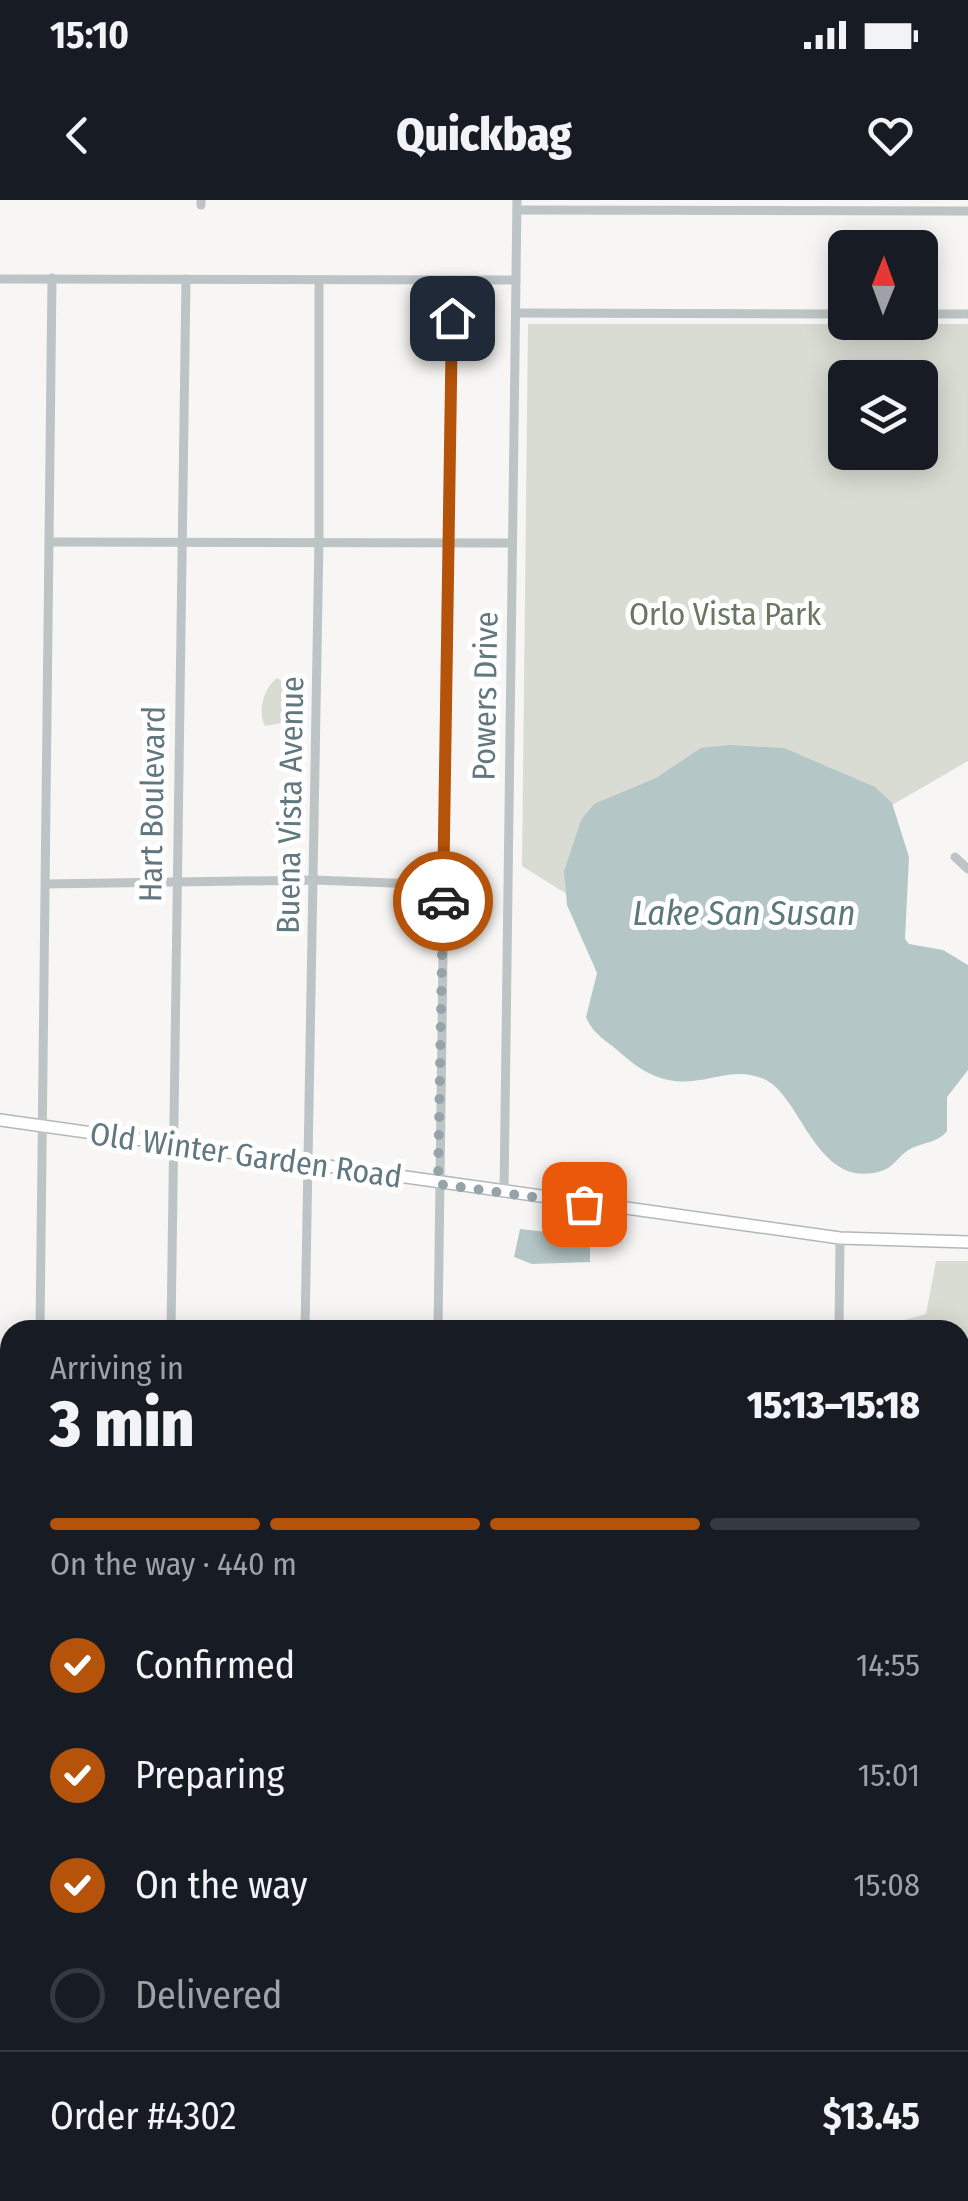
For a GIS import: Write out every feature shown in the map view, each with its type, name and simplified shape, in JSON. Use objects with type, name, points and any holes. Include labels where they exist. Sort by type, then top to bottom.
[{"type":"main road","name":"Old Winter Garden Road","points":[[0,1120],[840,1238],[968,1242]]},
{"type":"street","points":[[517,205],[946,206],[968,212]]},
{"type":"street","name":"Powers Drive","points":[[504,1193],[517,205]]},
{"type":"street","points":[[0,278],[516,280]]},
{"type":"street","points":[[40,1320],[52,278]]},
{"type":"street","name":"Hart Boulevard","points":[[171,1320],[186,279]]},
{"type":"street","name":"Buena Vista Avenue","points":[[305,1320],[319,540],[319,280]]},
{"type":"street","points":[[438,1320],[452,280]]},
{"type":"street","points":[[516,312],[828,314]]},
{"type":"street","points":[[938,314],[968,314]]},
{"type":"street","points":[[51,542],[512,543]]},
{"type":"street","points":[[956,856],[968,869]]},
{"type":"street","points":[[46,884],[314,880],[443,885]]},
{"type":"street","points":[[840,1238],[840,1320]]},
{"type":"green space","name":"Orlo Vista Park","points":[[528,324],[828,324],[828,340],[938,340],[938,324],[968,324],[968,761],[830,841],[600,915],[522,866]]},
{"type":"green space","points":[[277,678],[294,688],[298,710],[293,721],[265,726],[263,700]]},
{"type":"green space","points":[[936,1261],[968,1261],[968,1320],[904,1320],[926,1314]]},
{"type":"water","name":"Lake San Susan","points":[[701,748],[784,748],[875,787],[892,803],[909,857],[905,939],[909,944],[943,950],[968,965],[968,1070],[947,1097],[947,1131],[907,1151],[884,1170],[861,1174],[843,1169],[827,1157],[779,1090],[766,1080],[733,1074],[700,1080],[665,1079],[623,1055],[597,1034],[586,1017],[597,973],[567,905],[564,871],[581,820],[594,804],[656,778]]},
{"type":"water","points":[[520,1229],[590,1237],[590,1262],[532,1264],[514,1257]]},
{"type":"way so far","points":[[443,901],[438,1184],[584,1204]]},
{"type":"route","points":[[443,901],[452,318]]}]
